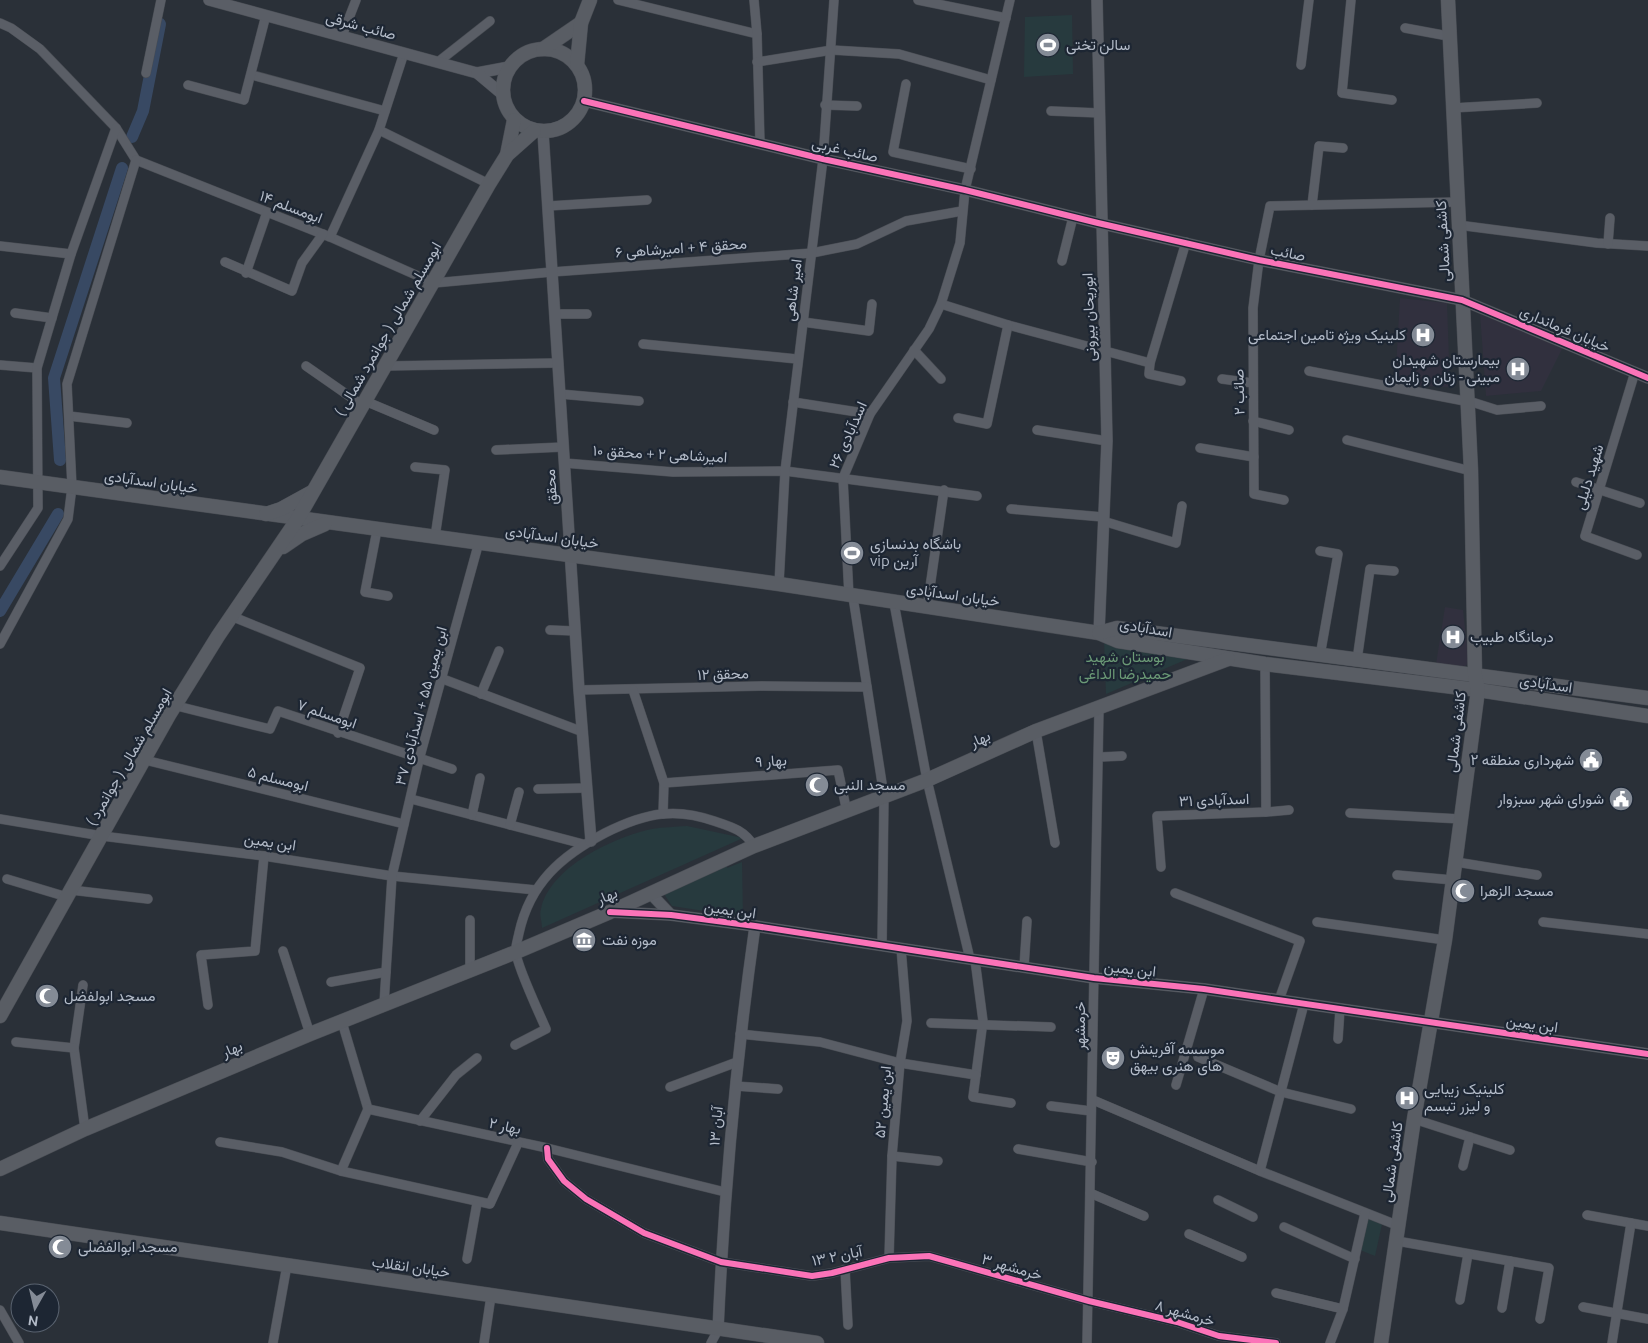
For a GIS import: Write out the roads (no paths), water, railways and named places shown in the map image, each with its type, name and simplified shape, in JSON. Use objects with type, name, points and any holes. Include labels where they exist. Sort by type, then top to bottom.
[{"type":"main road","points":[[577,65],[581,23],[590,0]]},
{"type":"main road","name":"کاشفی شمالی","points":[[1381,1343],[1414,1119],[1445,940],[1478,690],[1475,674],[1471,471],[1467,402],[1467,301],[1458,225],[1448,36],[1448,0]]},
{"type":"main road","points":[[543,49],[581,23]]},
{"type":"main road","points":[[507,155],[538,131],[564,126],[573,120],[584,101],[585,88],[583,76],[577,65],[567,56],[556,51],[543,49],[530,51],[518,58],[509,68],[503,80],[502,94],[506,108],[514,120],[538,131]]},
{"type":"main road","points":[[507,155],[514,120]]},
{"type":"main road","name":"ابومسلم شمالی ( جوانمرد شمالی )","points":[[297,520],[507,155]]},
{"type":"main road","name":"خیابان اسدآبادی","points":[[0,477],[297,520],[479,542],[779,584],[851,597],[1099,634]]},
{"type":"main road","points":[[264,515],[281,509],[313,491]]},
{"type":"main road","name":"ابومسلم شمالی ( جوانمرد )","points":[[0,1016],[3,1002],[69,894],[218,636],[297,520]]},
{"type":"main road","points":[[274,554],[302,534],[328,523]]},
{"type":"main road","name":"اسدآبادی","points":[[1099,634],[1117,628],[1648,698]]},
{"type":"main road","name":"اسدآبادی","points":[[1099,634],[1118,641],[1265,664],[1478,690],[1648,716]]},
{"type":"main road","name":"بهار","points":[[0,1168],[85,1129],[310,1034],[516,952],[610,912],[754,846],[927,780],[1036,731],[1228,658]]},
{"type":"main road","name":"خیابان انقلاب","points":[[0,1222],[718,1330],[817,1343]]},
{"type":"street","points":[[146,73],[162,0]]},
{"type":"street","name":"صائب شرقی","points":[[209,0],[477,73]]},
{"type":"street","points":[[342,36],[356,0]]},
{"type":"street","points":[[618,0],[757,34]]},
{"type":"street","points":[[754,0],[757,34],[760,143]]},
{"type":"street","name":"امیر شاهی","points":[[779,584],[785,471],[797,359],[823,159],[834,0]]},
{"type":"street","points":[[918,0],[1006,18]]},
{"type":"street","name":"اسدآبادی ۲۶","points":[[882,945],[884,796],[851,597],[843,478],[870,414],[929,329],[941,304],[960,243],[965,190],[1010,0]]},
{"type":"street","name":"ابوریحان بیرونی","points":[[1097,0],[1107,441],[1099,634]]},
{"type":"street","points":[[1300,65],[1309,0]]},
{"type":"street","points":[[1351,0],[1342,93],[1392,100]]},
{"type":"street","points":[[188,85],[244,100],[266,15]]},
{"type":"street","points":[[438,62],[490,21]]},
{"type":"street","points":[[0,23],[11,28],[40,49],[116,128],[136,160],[67,384],[72,487],[68,519],[0,644]]},
{"type":"street","points":[[1405,28],[1448,36]]},
{"type":"street","points":[[758,62],[832,50],[899,54],[990,80]]},
{"type":"street","points":[[224,262],[246,273],[292,290],[302,264],[327,236],[379,130],[404,53]]},
{"type":"street","points":[[477,73],[509,68]]},
{"type":"street","points":[[477,73],[502,94]]},
{"type":"street","points":[[252,75],[385,111]]},
{"type":"street","points":[[906,84],[893,152],[971,169]]},
{"type":"street","name":"صائب غربی","points":[[584,101],[823,159],[965,190],[1101,224]]},
{"type":"street","points":[[1452,108],[1536,103]]},
{"type":"street","points":[[826,105],[857,106]]},
{"type":"street","points":[[1051,111],[1100,113]]},
{"type":"street","points":[[0,566],[38,508],[37,368],[71,254],[116,128]]},
{"type":"street","points":[[379,130],[489,184]]},
{"type":"street","name":"محقق","points":[[538,131],[548,206],[556,314],[557,362],[583,732],[587,842]]},
{"type":"street","points":[[1343,148],[1319,146],[1312,205],[1457,202]]},
{"type":"street","name":"ابومسلم ۱۴","points":[[136,160],[327,236],[434,283]]},
{"type":"street","points":[[548,206],[648,200]]},
{"type":"street","name":"صائب ۲","points":[[1284,500],[1254,494],[1252,308],[1270,206],[1312,205]]},
{"type":"street","name":"محقق ۴ + امیرشاهی ۶","points":[[434,283],[812,252],[857,244],[906,221],[962,211]]},
{"type":"street","points":[[246,273],[267,212]]},
{"type":"street","points":[[1062,261],[1073,217]]},
{"type":"street","points":[[1608,244],[1610,218]]},
{"type":"street","name":"صائب","points":[[1101,224],[1259,260],[1467,301]]},
{"type":"street","points":[[1458,225],[1597,243],[1648,246]]},
{"type":"street","points":[[1181,381],[1149,374],[1150,363],[1186,242]]},
{"type":"street","points":[[0,246],[71,254]]},
{"type":"street","name":"خیابان فرمانداری","points":[[1467,301],[1648,378]]},
{"type":"street","points":[[803,322],[869,331],[872,304]]},
{"type":"street","points":[[941,304],[1008,325],[1150,363]]},
{"type":"street","points":[[15,313],[52,318]]},
{"type":"street","points":[[556,314],[587,314]]},
{"type":"street","points":[[958,418],[987,424],[1008,325]]},
{"type":"street","points":[[643,344],[797,359]]},
{"type":"street","points":[[914,350],[941,379]]},
{"type":"street","points":[[386,366],[557,362]]},
{"type":"street","points":[[0,365],[37,368]]},
{"type":"street","points":[[306,366],[364,403],[434,430]]},
{"type":"street","points":[[1309,371],[1467,402],[1497,410],[1541,406]]},
{"type":"street","name":"شهید دلیلی","points":[[1635,372],[1585,536],[1637,555]]},
{"type":"street","points":[[1222,379],[1252,383]]},
{"type":"street","points":[[560,394],[640,401]]},
{"type":"street","points":[[793,402],[870,414]]},
{"type":"street","points":[[69,416],[127,423]]},
{"type":"street","points":[[1253,421],[1289,430]]},
{"type":"street","points":[[1037,430],[1107,441]]},
{"type":"street","points":[[1347,440],[1471,471]]},
{"type":"street","points":[[496,450],[563,447]]},
{"type":"street","points":[[1200,448],[1254,457]]},
{"type":"street","name":"امیرشاهی ۲ + محقق ۱۰","points":[[564,463],[673,472],[785,471],[944,490],[977,496]]},
{"type":"street","points":[[415,467],[445,470],[435,537]]},
{"type":"street","points":[[1576,482],[1640,504]]},
{"type":"street","points":[[926,608],[944,490]]},
{"type":"street","points":[[1011,509],[1103,519],[1176,543],[1182,506]]},
{"type":"street","points":[[377,530],[365,592],[388,596]]},
{"type":"street","name":"ابن یمین ۵۵ + اسدآبادی ۳۷","points":[[384,1004],[392,876],[419,760],[443,680],[479,542]]},
{"type":"street","points":[[1320,551],[1338,554],[1320,656]]},
{"type":"street","points":[[1357,660],[1370,569],[1394,572]]},
{"type":"street","points":[[894,603],[927,780],[972,959],[983,1024],[973,1097],[1011,1103]]},
{"type":"street","points":[[232,616],[360,668],[338,733]]},
{"type":"street","points":[[550,630],[575,631]]},
{"type":"street","points":[[481,694],[499,650]]},
{"type":"street","name":"اسدآبادی ۳۱","points":[[1161,867],[1157,816],[1266,812],[1265,664]]},
{"type":"street","points":[[443,680],[583,732]]},
{"type":"street","name":"محقق ۱۲","points":[[579,690],[761,686],[867,687]]},
{"type":"street","points":[[633,690],[664,783],[663,814]]},
{"type":"street","name":"ابومسلم ۷","points":[[177,706],[270,729],[278,712],[419,760],[452,769]]},
{"type":"street","name":"خرمشهر","points":[[1087,1343],[1100,757],[1099,708]]},
{"type":"street","points":[[1036,731],[1055,843]]},
{"type":"street","points":[[1100,757],[1122,756]]},
{"type":"street","name":"ابومسلم ۵","points":[[145,760],[404,824]]},
{"type":"street","name":"بهار ۹","points":[[664,783],[838,770],[847,812]]},
{"type":"street","points":[[472,815],[480,778]]},
{"type":"street","points":[[538,789],[586,788]]},
{"type":"street","points":[[510,825],[519,792]]},
{"type":"street","points":[[411,799],[510,825],[587,842]]},
{"type":"street","points":[[1266,812],[1289,810]]},
{"type":"street","points":[[1350,813],[1461,819]]},
{"type":"street","points":[[515,1045],[546,1029],[516,952],[523,916],[536,890],[558,862],[587,842],[617,827],[644,817],[663,814],[693,814],[739,829],[748,836],[754,846]]},
{"type":"street","name":"ابن یمین","points":[[0,819],[102,836],[264,856],[392,876],[536,890]]},
{"type":"street","points":[[208,1005],[201,955],[255,951],[264,856]]},
{"type":"street","points":[[1456,862],[1537,875]]},
{"type":"street","points":[[1397,875],[1453,880]]},
{"type":"street","points":[[7,879],[69,894],[148,899]]},
{"type":"street","points":[[1175,893],[1300,941],[1279,1000]]},
{"type":"street","points":[[651,894],[672,915]]},
{"type":"street","name":"ابن یمین","points":[[610,912],[672,915],[755,926],[1094,978],[1279,1000],[1648,1054]]},
{"type":"street","points":[[470,920],[470,969]]},
{"type":"street","points":[[1024,967],[1027,921]]},
{"type":"street","points":[[1317,922],[1445,940]]},
{"type":"street","points":[[1543,922],[1648,934]]},
{"type":"street","name":"۱۳ آبان","points":[[718,1330],[725,1192],[740,1034],[755,926]]},
{"type":"street","name":"ابن یمین ۵۲","points":[[889,1258],[892,1156],[900,1063],[906,1021],[901,948]]},
{"type":"street","points":[[284,951],[310,1034]]},
{"type":"street","points":[[331,982],[386,972]]},
{"type":"street","points":[[83,985],[74,1048],[85,1129]]},
{"type":"street","points":[[1176,1084],[1204,990]]},
{"type":"street","points":[[1260,1171],[1304,1004]]},
{"type":"street","points":[[1338,1038],[1340,1009]]},
{"type":"street","points":[[341,1171],[368,1109],[342,1022]]},
{"type":"street","points":[[931,1023],[1051,1027]]},
{"type":"street","points":[[740,1034],[820,1042],[900,1063],[976,1075]]},
{"type":"street","points":[[16,1042],[74,1048]]},
{"type":"street","points":[[1198,1057],[1281,1092],[1351,1109]]},
{"type":"street","points":[[420,1121],[456,1075],[477,1058]]},
{"type":"street","points":[[670,1087],[737,1062]]},
{"type":"street","points":[[735,1086],[778,1088]]},
{"type":"street","points":[[1093,1100],[1260,1171],[1399,1226]]},
{"type":"street","points":[[1051,1106],[1091,1111]]},
{"type":"street","name":"بهار ۲","points":[[368,1109],[547,1148],[725,1192]]},
{"type":"street","points":[[1414,1119],[1510,1150]]},
{"type":"street","points":[[1463,1166],[1470,1137]]},
{"type":"street","points":[[220,1142],[282,1152],[341,1171],[477,1203],[490,1204],[518,1143]]},
{"type":"street","name":"۱۳ آبان ۲","points":[[547,1148],[548,1160],[564,1181],[586,1199],[644,1232],[721,1262],[812,1276],[889,1258],[929,1256]]},
{"type":"street","points":[[1018,1149],[1092,1162]]},
{"type":"street","points":[[892,1156],[938,1161]]},
{"type":"street","points":[[1090,1193],[1144,1216]]},
{"type":"street","points":[[1218,1200],[1253,1217]]},
{"type":"street","points":[[467,1259],[477,1203]]},
{"type":"street","points":[[1330,1343],[1343,1309],[1365,1212]]},
{"type":"street","points":[[1588,1215],[1648,1226]]},
{"type":"street","points":[[1612,1343],[1631,1223]]},
{"type":"street","points":[[1284,1227],[1355,1259]]},
{"type":"street","points":[[1189,1234],[1242,1257]]},
{"type":"street","points":[[1397,1241],[1549,1268],[1540,1319]]},
{"type":"street","points":[[1460,1300],[1468,1254]]},
{"type":"street","name":"خرمشهر ۳","points":[[929,1256],[1089,1301]]},
{"type":"street","points":[[1502,1308],[1510,1261]]},
{"type":"street","points":[[273,1343],[287,1265]]},
{"type":"street","points":[[845,1268],[848,1325]]},
{"type":"street","points":[[1276,1293],[1343,1309]]},
{"type":"street","points":[[484,1343],[491,1296]]},
{"type":"street","name":"خرمشهر ۸","points":[[1089,1301],[1177,1322],[1219,1336],[1276,1343]]},
{"type":"street","points":[[1583,1307],[1648,1319]]},
{"type":"street","points":[[0,1310],[19,1343]]},
{"type":"street","points":[[711,1343],[718,1330]]},
{"type":"waterway","points":[[132,137],[143,111],[160,24]]},
{"type":"waterway","points":[[60,460],[54,378],[122,168]]},
{"type":"waterway","points":[[0,611],[58,514]]},
{"type":"place","name":"سالن تختی","points":[[1048,45]]},
{"type":"place","name":"کلینیک ویژه تامین اجتماعی","points":[[1423,335]]},
{"type":"place","name":"بیمارستان شهیدان مبینی - زنان و زایمان","points":[[1518,369]]},
{"type":"place","name":"باشگاه بدنسازی vip آرین","points":[[852,553]]},
{"type":"place","name":"درمانگاه طبیب","points":[[1453,637]]},
{"type":"place","name":"شهرداری منطقه ۲","points":[[1591,760]]},
{"type":"place","name":"مسجد النبی","points":[[817,785]]},
{"type":"place","name":"شورای شهر سبزوار","points":[[1621,799]]},
{"type":"place","name":"مسجد الزهرا","points":[[1463,891]]},
{"type":"place","name":"موزه نفت","points":[[584,940]]},
{"type":"place","name":"مسجد ابولفضل","points":[[47,996]]},
{"type":"place","name":"موسسه آفرینش های هنری بیهق","points":[[1113,1058]]},
{"type":"place","name":"کلینیک زیبایی و لیزر تبسم","points":[[1407,1098]]},
{"type":"place","name":"مسجد ابوالفضلی","points":[[60,1247]]},
{"type":"park label","name":"بوستان شهید حمیدرضا الداغی","points":[[1125,666]]}]
